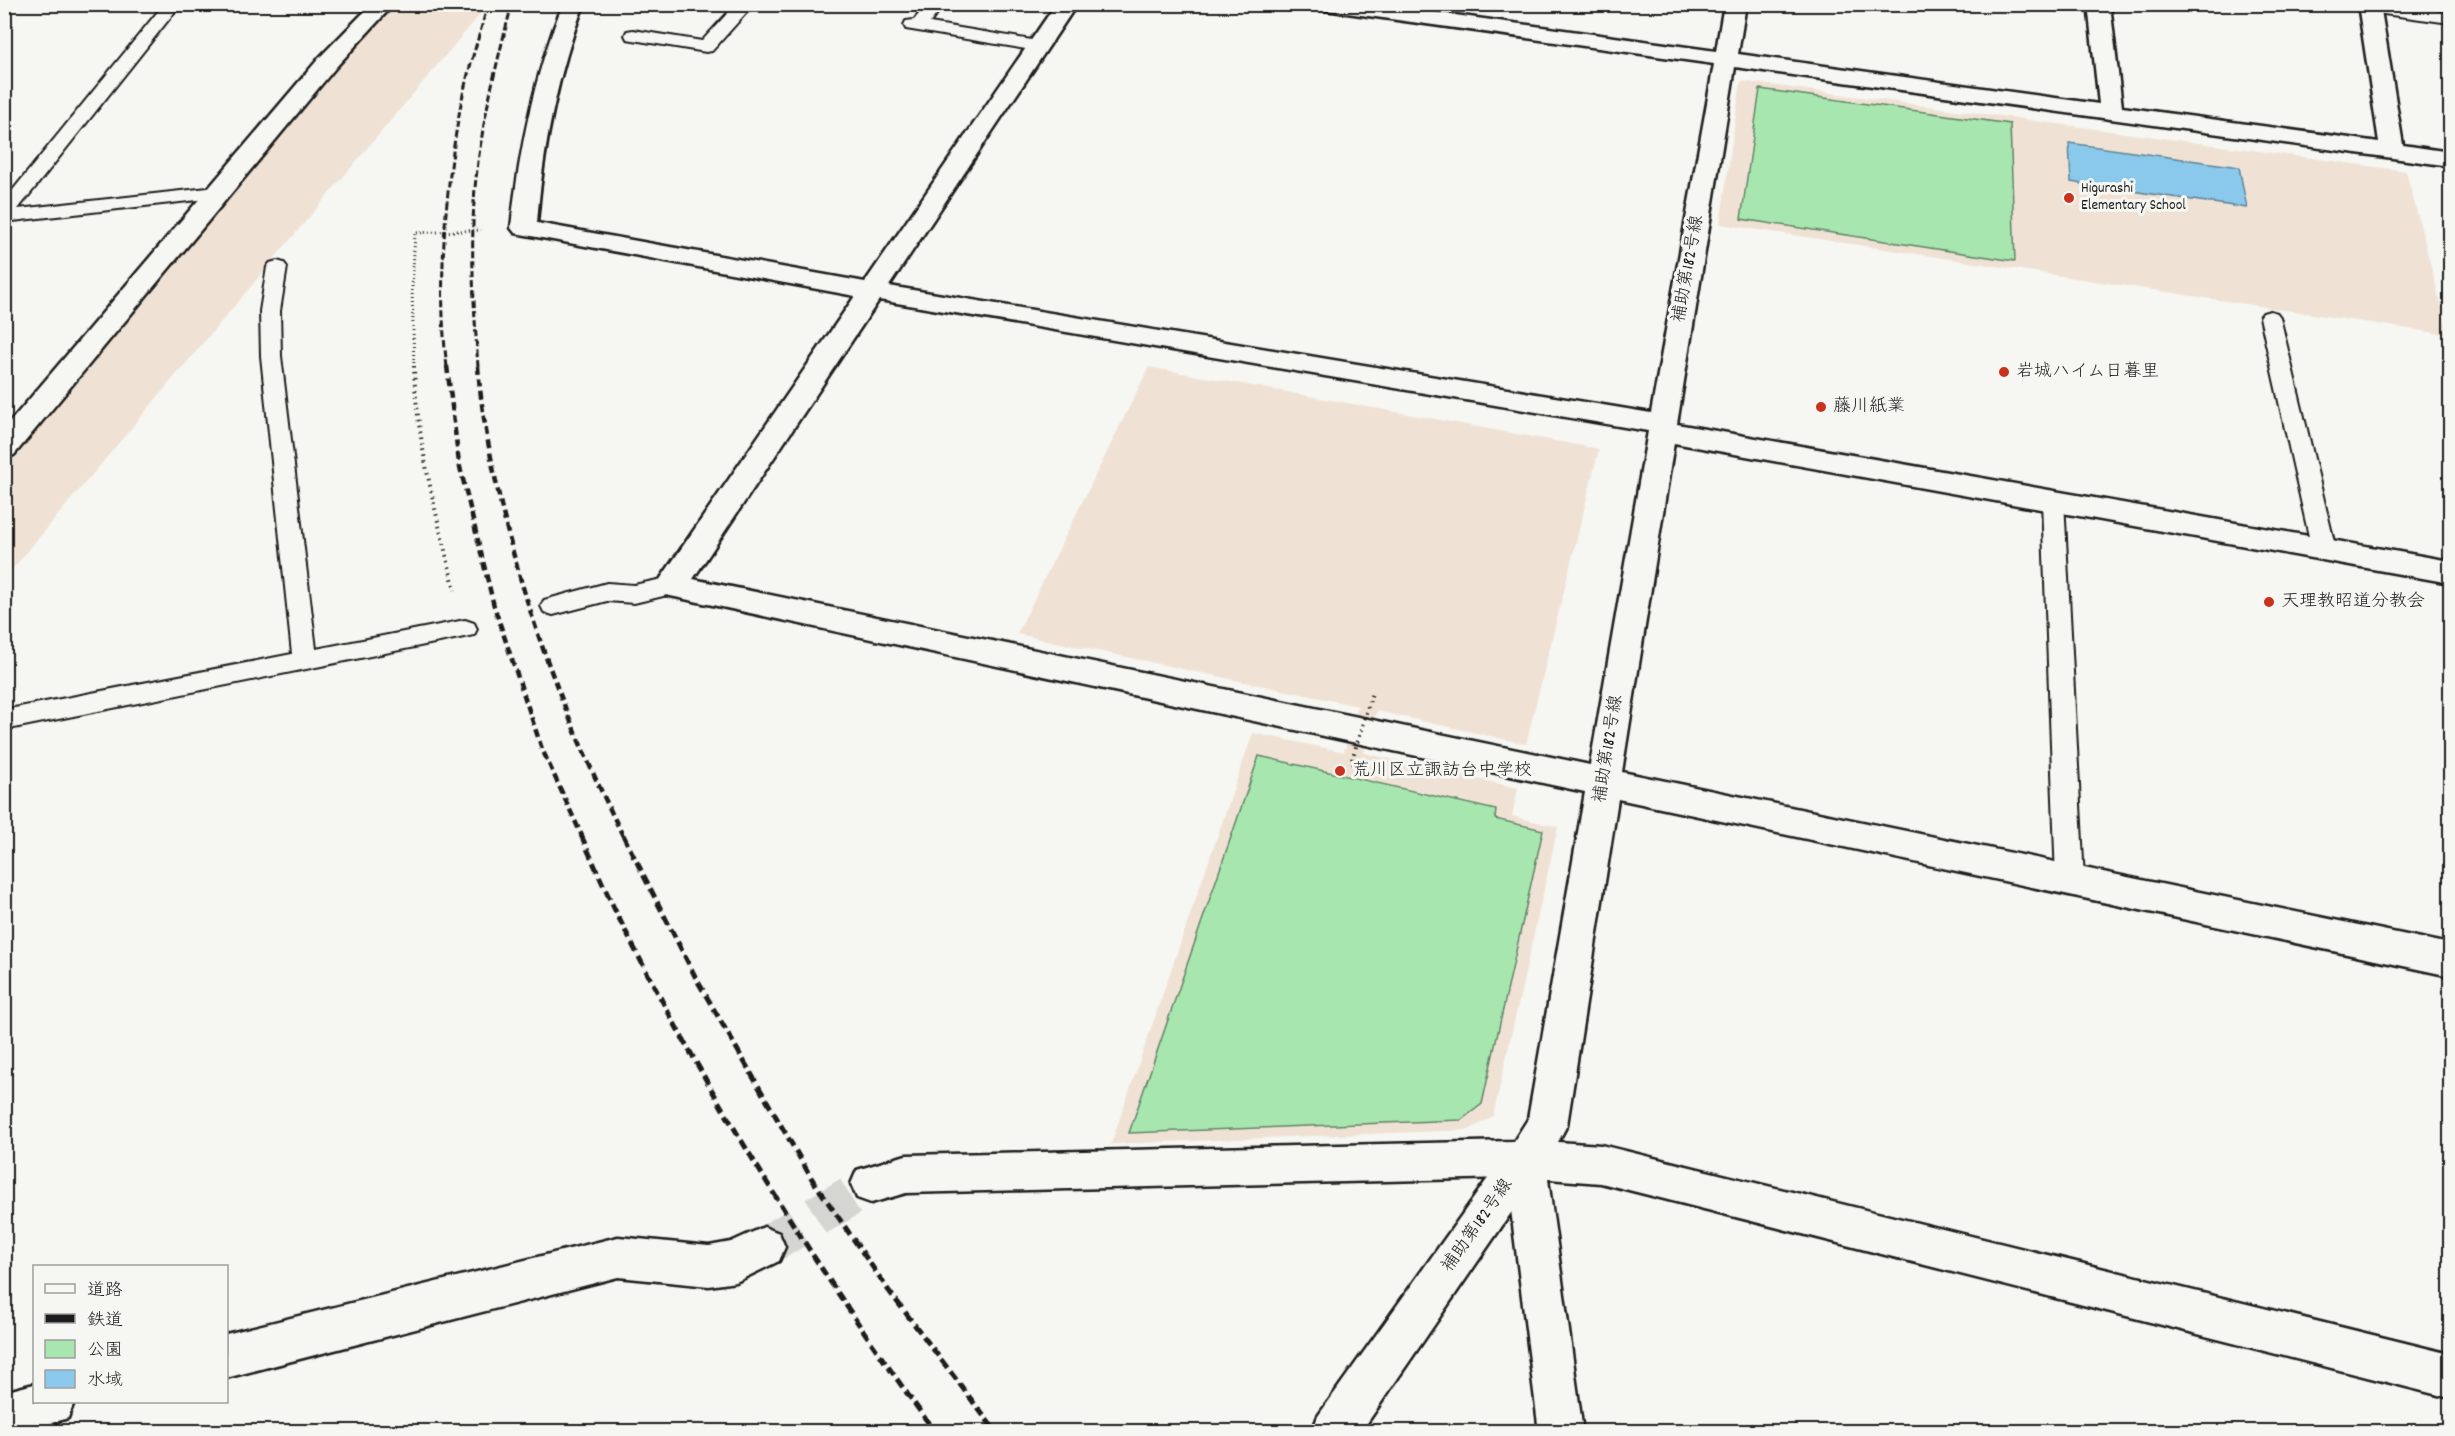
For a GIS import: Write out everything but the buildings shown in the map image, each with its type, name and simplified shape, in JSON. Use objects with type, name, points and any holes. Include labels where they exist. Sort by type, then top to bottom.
[{"type":"street","points":[[4,448],[328,62],[384,4]]},
{"type":"street","points":[[574,4],[565,25],[543,105],[526,189],[524,228],[872,291],[1662,427],[2053,501],[2451,572]]},
{"type":"street","points":[[1067,4],[672,586],[2451,960]]},
{"type":"street","points":[[1325,4],[2451,159]]},
{"type":"street","name":"補助第182号線","points":[[1334,1431],[1547,1125],[1662,427],[1735,4]]},
{"type":"street","points":[[2099,4],[2111,112]]},
{"type":"street","points":[[2369,6],[2392,152]]},
{"type":"street","points":[[871,1184],[906,1174],[1525,1159],[1600,1164],[2451,1376]]},
{"type":"street","points":[[1525,1159],[1562,1431]]},
{"type":"street","points":[[228,1355],[618,1257],[709,1266],[736,1262],[764,1247]]},
{"type":"street","points":[[4,1414],[45,1403]]},
{"type":"lane","points":[[4,215],[173,4]]},
{"type":"lane","points":[[633,35],[706,47],[746,4]]},
{"type":"lane","points":[[936,4],[915,26],[1038,46]]},
{"type":"lane","points":[[2369,6],[2451,18]]},
{"type":"lane","points":[[4,215],[217,193]]},
{"type":"lane","points":[[278,267],[270,311],[272,356],[305,661]]},
{"type":"lane","points":[[2270,317],[2324,550]]},
{"type":"lane","points":[[2053,501],[2070,880]]},
{"type":"lane","points":[[553,606],[607,592],[634,594],[672,586]]},
{"type":"lane","points":[[4,720],[465,629]]},
{"type":"path","points":[[465,629],[441,534],[415,399],[412,289],[415,233],[524,228]]},
{"type":"path","points":[[1365,766],[1351,764],[1372,693]]},
{"type":"shaded area","points":[[393,5],[488,5],[5,578],[5,465],[333,69]]},
{"type":"shaded area","name":"Higurashi Elementary School","points":[[1741,81],[2406,171],[2449,335],[1720,224]]},
{"type":"shaded area","name":"荒川区立諏訪台中学校","points":[[1149,367],[1599,449],[1526,744],[1377,711],[1364,753],[1518,788],[1512,816],[1558,827],[1493,1116],[1469,1130],[1111,1144],[1253,733],[1344,752],[1358,706],[1017,634]]},
{"type":"green space","points":[[1760,89],[2010,124],[2015,261],[1741,219]]},
{"type":"green space","points":[[1259,756],[1496,810],[1495,819],[1543,830],[1482,1104],[1461,1120],[1129,1133]]},
{"type":"water","points":[[2069,143],[2239,167],[2247,208],[2071,182]]},
{"type":"tunnel","points":[[764,1247],[871,1184]]},
{"type":"railway","points":[[447,367],[443,306],[446,208],[462,101],[488,4]]},
{"type":"railway","points":[[478,367],[473,255],[475,188],[485,118],[512,4]]},
{"type":"railway","points":[[447,366],[459,463],[494,606],[542,749],[582,836]]},
{"type":"railway","points":[[478,366],[484,418],[501,505],[524,592],[568,715],[623,836]]},
{"type":"railway","points":[[581,835],[627,934],[733,1127],[810,1251],[892,1373],[935,1432]]},
{"type":"railway","points":[[623,835],[697,980],[812,1179],[889,1291],[996,1432]]},
{"type":"place","name":"Higurashi Elementary School","points":[[2069,198]]},
{"type":"place","name":"岩城ハイム日暮里","points":[[2004,372]]},
{"type":"place","name":"藤川紙業","points":[[1821,407]]},
{"type":"place","name":"天理教昭道分教会","points":[[2269,602]]},
{"type":"place","name":"荒川区立諏訪台中学校","points":[[1340,771]]}]
